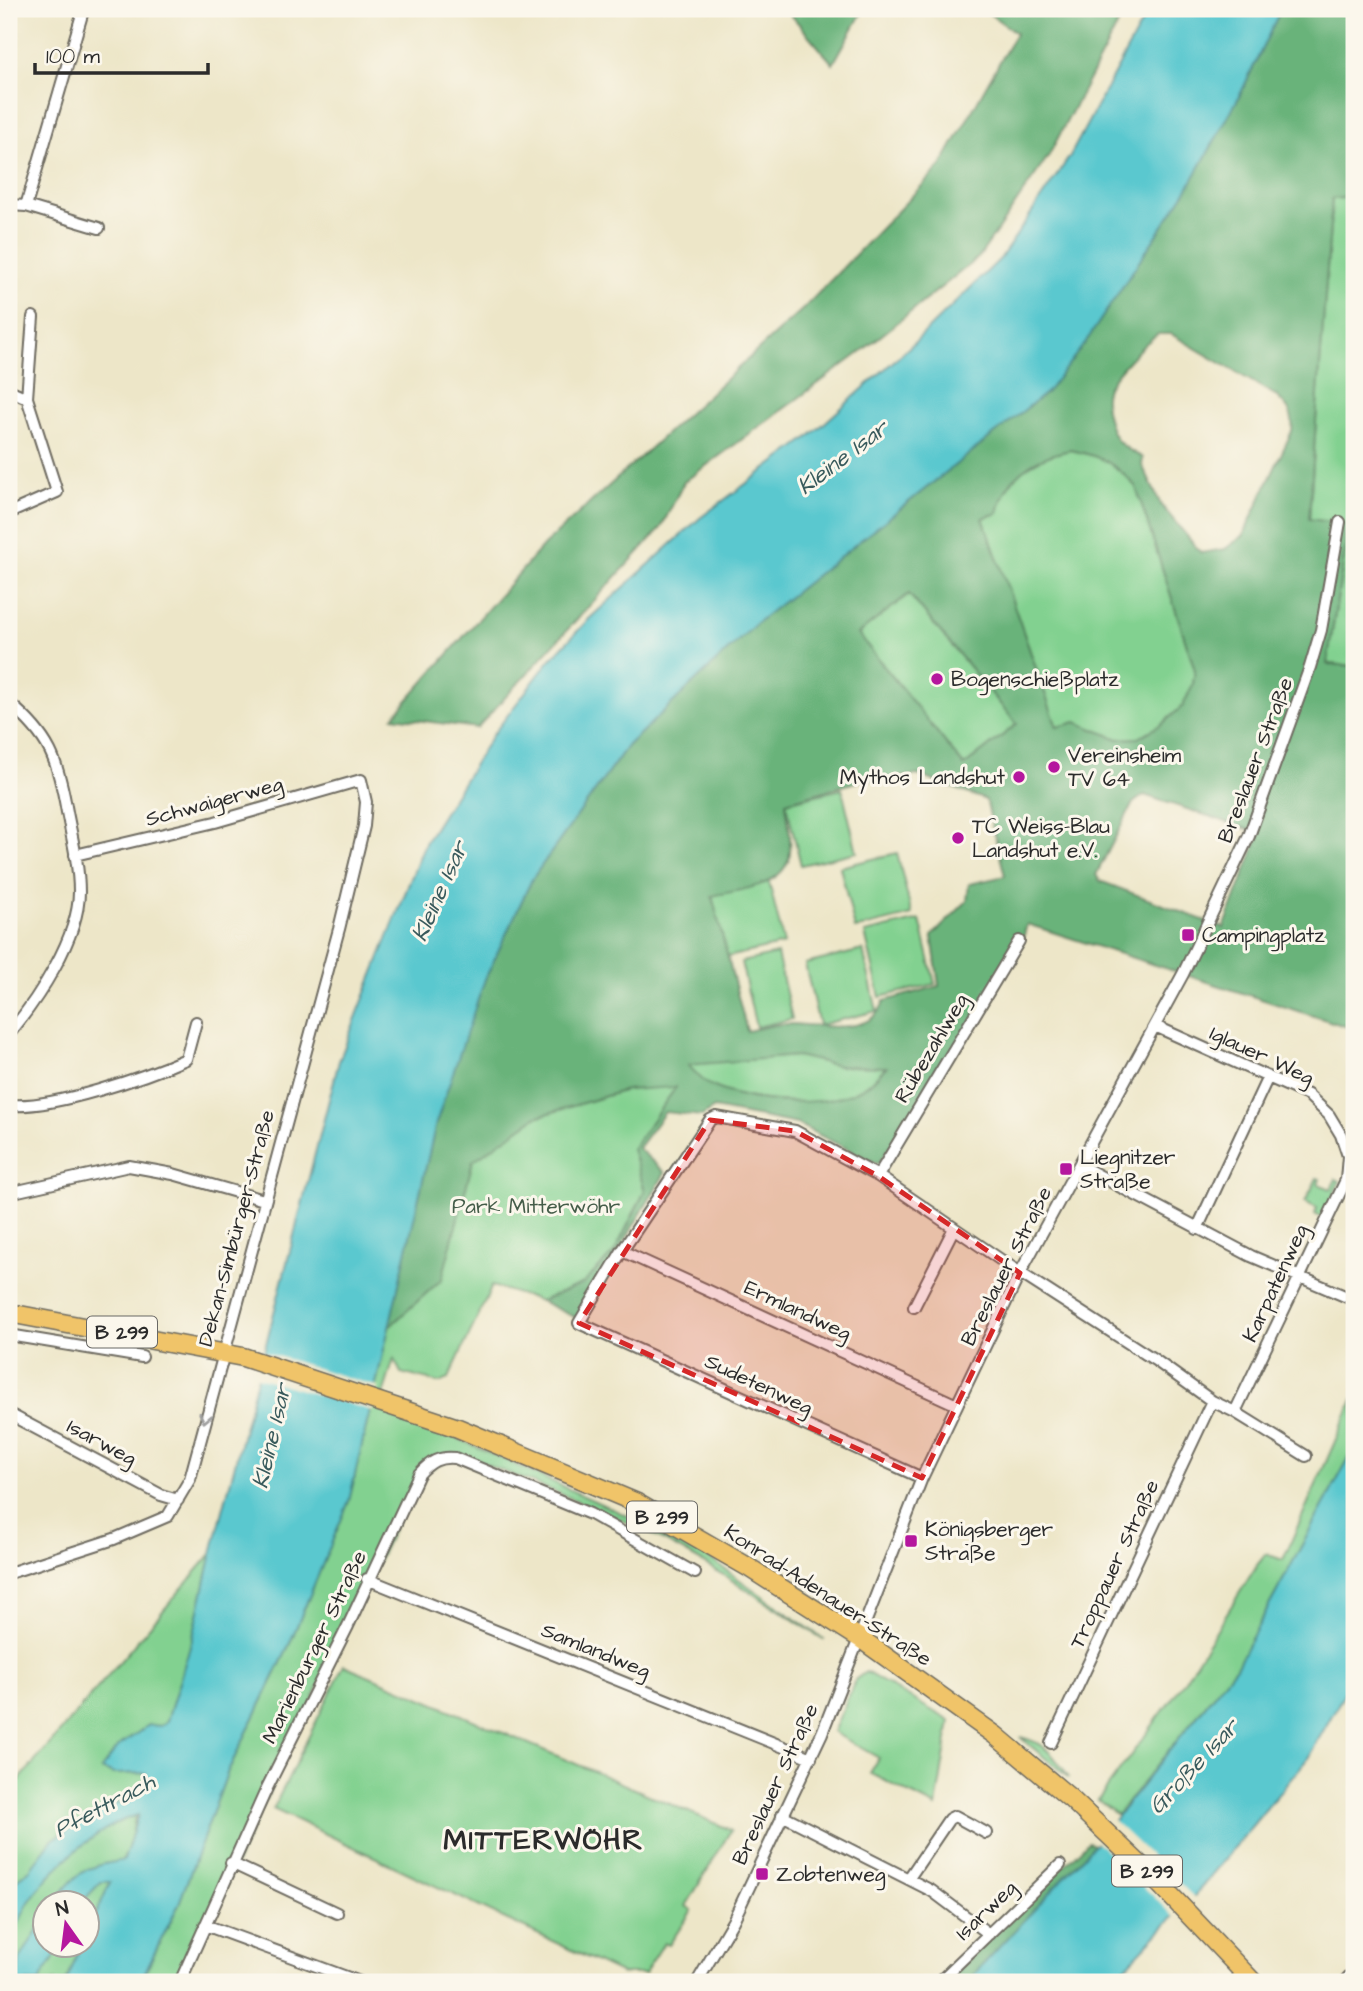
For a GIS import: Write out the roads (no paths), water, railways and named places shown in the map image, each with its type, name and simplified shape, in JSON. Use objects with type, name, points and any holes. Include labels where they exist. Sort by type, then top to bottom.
[{"type":"main road","name":"Konrad-Adenauer-Straße","points":[[9,1313],[228,1353],[404,1408],[573,1474],[638,1503],[748,1567],[861,1639],[995,1735],[1092,1820],[1201,1924],[1253,1982]]},
{"type":"street","points":[[26,206],[79,10]]},
{"type":"street","points":[[9,205],[26,206],[99,228]]},
{"type":"street","points":[[9,513],[57,492],[27,398],[33,317]]},
{"type":"street","points":[[9,390],[27,398]]},
{"type":"street","name":"Breslauer Straße","points":[[705,1980],[811,1758],[861,1639],[922,1478],[1020,1273],[1081,1166],[1155,1026],[1249,836],[1292,722],[1321,630],[1340,522]]},
{"type":"street","points":[[9,703],[34,723],[54,755],[75,855],[79,894],[65,944],[47,982],[9,1034]]},
{"type":"street","name":"Schwaigerweg","points":[[75,855],[215,822],[361,780]]},
{"type":"street","name":"Dekan-Simbürger-Straße","points":[[9,1573],[125,1534],[168,1516],[194,1466],[228,1353],[264,1200],[339,929],[364,826],[366,802],[361,780]]},
{"type":"street","name":"Rübezahlweg","points":[[878,1176],[1018,941]]},
{"type":"street","points":[[9,1105],[52,1100],[160,1071],[186,1059],[196,1022]]},
{"type":"street","name":"Iglauer Weg","points":[[1155,1026],[1308,1095],[1329,1115],[1340,1135]]},
{"type":"street","points":[[1197,1229],[1268,1079]]},
{"type":"street","points":[[622,1251],[696,1137],[716,1117],[795,1131],[878,1176],[1020,1273],[1155,1360],[1212,1401],[1236,1412],[1306,1456]]},
{"type":"street","name":"Karpatenweg","points":[[1236,1412],[1351,1171],[1340,1135]]},
{"type":"street","points":[[9,1193],[129,1166],[173,1174],[264,1200]]},
{"type":"street","points":[[1081,1166],[1197,1229],[1354,1300]]},
{"type":"street","points":[[914,1307],[954,1228]]},
{"type":"street","name":"Sudetenweg","points":[[622,1251],[579,1323],[922,1478]]},
{"type":"street","name":"Ermlandweg","points":[[622,1251],[957,1405]]},
{"type":"street","points":[[9,1335],[142,1357]]},
{"type":"street","name":"Troppauer Straße","points":[[1051,1743],[1212,1401]]},
{"type":"street","name":"Isarweg","points":[[9,1414],[161,1495],[178,1500]]},
{"type":"street","name":"Marienburger Straße","points":[[180,1982],[231,1863],[348,1626],[367,1579],[419,1474],[429,1463],[443,1457],[455,1458],[590,1514],[695,1573]]},
{"type":"street","name":"Samlandweg","points":[[367,1579],[811,1758]]},
{"type":"street","points":[[782,1815],[932,1891],[989,1934]]},
{"type":"street","points":[[909,1878],[949,1819],[954,1816],[963,1818],[986,1833]]},
{"type":"street","points":[[231,1863],[337,1913]]},
{"type":"street","name":"Isarweg","points":[[939,1982],[1060,1865]]},
{"type":"street","points":[[205,1925],[359,1982]]},
{"type":"street","points":[[1344,1982],[1354,1971]]},
{"type":"water","name":"Kleine Isar","points":[[1149,9],[1281,9],[1239,97],[1188,188],[1085,343],[1047,392],[759,621],[628,745],[532,879],[485,979],[436,1123],[349,1501],[287,1650],[228,1771],[178,1906],[140,1982],[66,1982],[75,1960],[102,1960],[102,1901],[110,1882],[101,1882],[93,1890],[64,1890],[83,1872],[124,1860],[138,1815],[107,1828],[92,1838],[62,1863],[37,1890],[32,1890],[32,1898],[9,1947],[9,1886],[30,1869],[52,1840],[88,1817],[138,1793],[147,1783],[146,1773],[114,1774],[101,1769],[119,1746],[149,1725],[161,1726],[167,1721],[193,1637],[212,1553],[339,1061],[425,843],[491,737],[550,660],[589,619],[700,518],[809,437],[915,342],[1000,259],[1070,156]]},
{"type":"water","name":"Große Isar","points":[[1354,1449],[1354,1676],[1308,1758],[1196,1894],[1111,1982],[967,1982],[1095,1844],[1236,1667]]},
{"type":"water","points":[[32,1939],[32,1960],[52,1960],[39,1982],[16,1982],[20,1959]]},
{"type":"place","name":"Bogenschießplatz","points":[[937,679]]},
{"type":"place","name":"Vereinsheim TV 64","points":[[1054,767]]},
{"type":"place","name":"Mythos Landshut","points":[[1019,777]]},
{"type":"place","name":"TC Weiss-Blau Landshut e.V.","points":[[958,838]]},
{"type":"place","name":"Campingplatz","points":[[1188,935]]},
{"type":"place","name":"Liegnitzer Straße","points":[[1066,1169]]},
{"type":"place","name":"Königsberger Straße","points":[[911,1541]]},
{"type":"place","name":"Zobtenweg","points":[[762,1874]]},
{"type":"district","name":"MITTERWÖHR","points":[[544,1839]]},
{"type":"park label","name":"Park Mitterwöhr","points":[[536,1206]]},
{"type":"water label","name":"Pfettrach","points":[[104,1805]]}]
